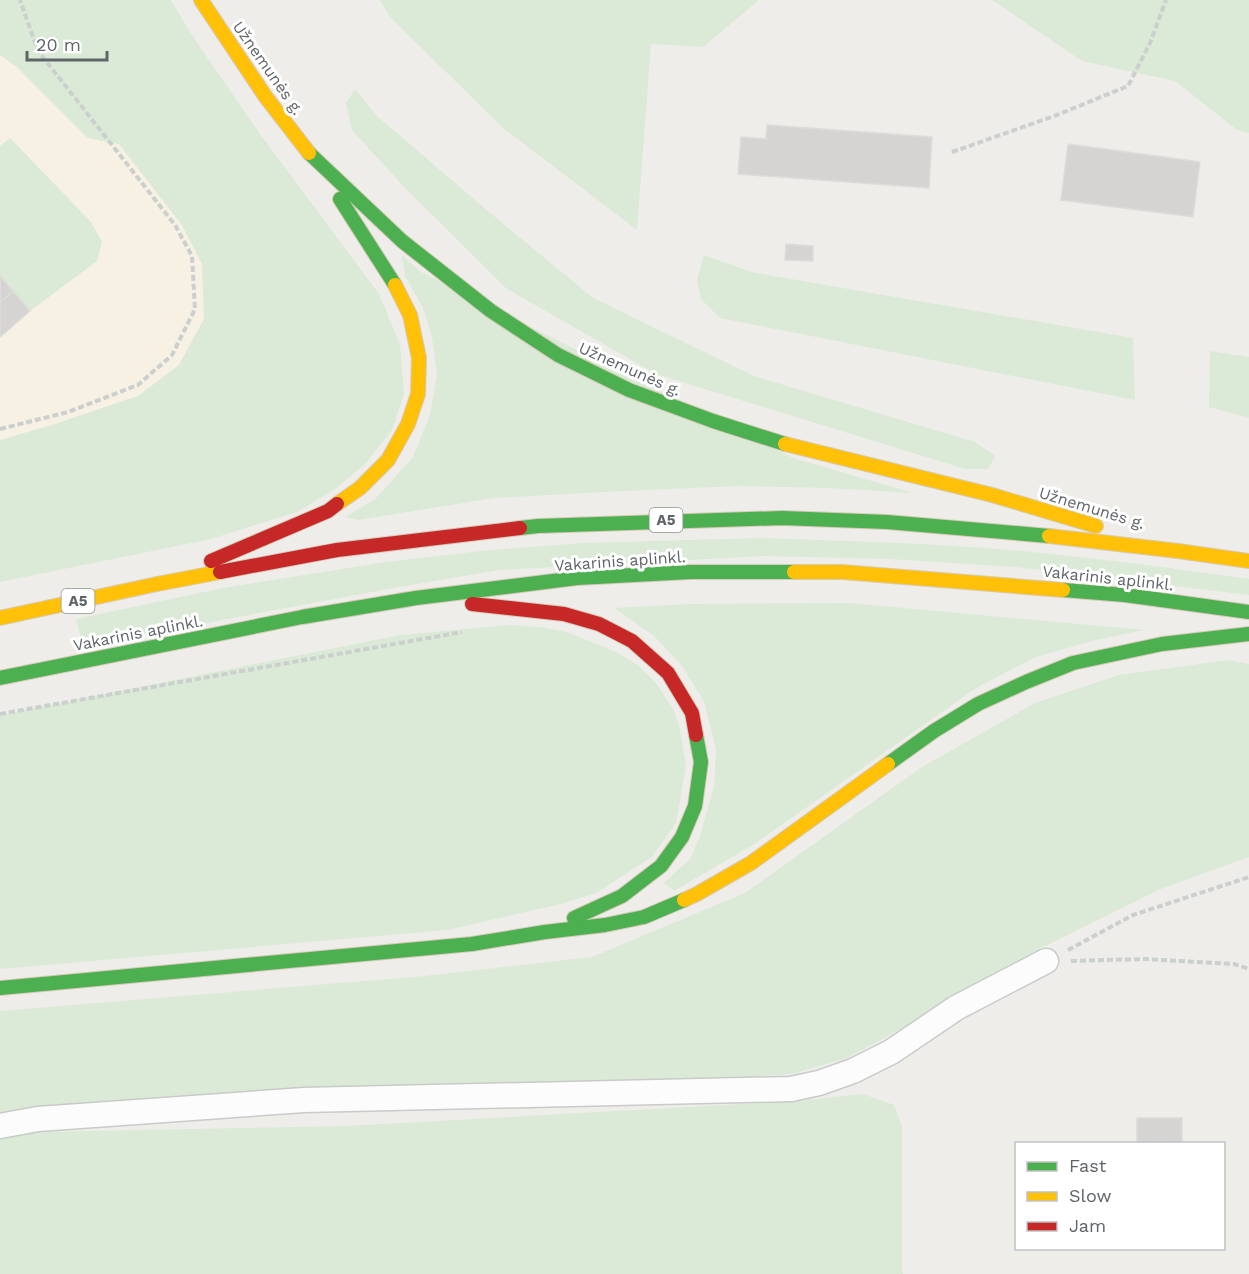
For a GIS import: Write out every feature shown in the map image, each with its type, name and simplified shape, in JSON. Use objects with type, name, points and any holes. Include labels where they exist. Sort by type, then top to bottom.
[{"type":"main road","name":"Užnemunės g.","points":[[201,0],[265,96],[309,153],[402,241],[491,311],[558,355],[629,390],[713,421],[799,448],[992,495],[1178,551]]},
{"type":"main road","points":[[157,584],[328,511],[360,488],[388,460],[408,424],[418,394],[419,370],[419,358],[410,315],[390,276],[309,153]]},
{"type":"main road","name":"A5","points":[[0,618],[157,584],[337,550],[538,526],[664,520],[782,518],[886,522],[1025,533],[1249,561]]},
{"type":"main road","name":"Vakarinis aplinkl.","points":[[0,678],[302,617],[416,598],[577,578],[691,572],[842,572],[1125,595],[1249,612]]},
{"type":"main road","points":[[416,598],[564,614],[599,624],[632,641],[668,673],[692,713],[701,762],[695,806],[682,837],[661,866],[622,896],[545,932]]},
{"type":"main road","points":[[0,988],[472,944],[605,925],[644,916],[697,894],[751,863],[934,731],[978,704],[1073,663],[1162,644],[1249,634]]},
{"type":"street","points":[[0,1125],[38,1119],[304,1100],[791,1089],[819,1083],[891,1052],[956,1008],[1046,961]]},
{"type":"path","points":[[0,429],[68,412],[138,385],[172,355],[195,309],[192,256],[175,225],[38,51],[20,0]]},
{"type":"path","points":[[952,152],[1057,115],[1128,86],[1150,43],[1166,0]]},
{"type":"path","points":[[0,714],[471,630]]},
{"type":"path","points":[[1046,961],[1133,915],[1249,877]]},
{"type":"path","points":[[1046,961],[1145,959],[1234,964],[1249,969]]},
{"type":"shaded area","points":[[0,55],[17,67],[87,138],[119,144],[182,225],[202,264],[204,319],[179,365],[138,396],[0,440]]},
{"type":"green space","points":[[0,0],[171,0],[191,34],[260,134],[379,294],[400,344],[404,394],[392,430],[365,464],[335,489],[297,512],[211,539],[0,582],[0,440],[138,396],[179,365],[204,319],[202,264],[182,225],[119,144],[88,138],[17,67],[0,55]]},
{"type":"green space","points":[[380,0],[759,0],[703,47],[651,44],[637,230],[503,128],[391,18]]},
{"type":"green space","points":[[992,0],[1249,0],[1249,133],[1237,130],[1175,81],[1082,61]]},
{"type":"green space","points":[[355,89],[377,116],[593,298],[754,376],[975,442],[995,456],[988,469],[965,469],[656,374],[507,289],[406,189],[352,130],[346,103]]},
{"type":"green space","points":[[10,138],[91,222],[102,242],[97,261],[30,311],[0,276],[0,146]]},
{"type":"green space","points":[[402,255],[419,271],[793,458],[913,493],[737,486],[494,498],[358,520],[345,517],[375,499],[413,457],[430,415],[437,375],[432,338],[423,308],[405,276]]},
{"type":"green space","points":[[704,255],[751,272],[1133,338],[1135,400],[720,318],[701,299],[697,280]]},
{"type":"green space","points":[[1210,351],[1249,357],[1249,418],[1209,407]]},
{"type":"green space","points":[[759,538],[884,542],[1009,550],[1099,559],[1249,579],[1249,595],[1015,567],[889,559],[764,556],[499,570],[83,646],[76,619],[223,588],[386,562],[490,550],[582,543]]},
{"type":"green space","points":[[849,603],[1144,630],[1096,640],[1036,657],[976,688],[756,843],[674,891],[664,883],[691,858],[701,833],[714,786],[716,749],[704,701],[682,666],[654,636],[614,608],[690,604]]},
{"type":"green space","points":[[510,625],[567,632],[616,652],[639,666],[656,683],[674,711],[680,729],[686,766],[676,823],[652,857],[596,893],[561,904],[447,930],[0,969],[0,715],[400,635]]},
{"type":"green space","points":[[1228,660],[1249,664],[1249,857],[1158,890],[1035,951],[847,1058],[792,1074],[717,1079],[154,1097],[0,1116],[0,1011],[425,976],[592,957],[745,893],[922,767],[1035,703],[1119,675]]},
{"type":"green space","points":[[863,1094],[894,1105],[902,1127],[903,1274],[0,1274],[0,1138],[38,1132],[346,1126],[797,1101]]},
{"type":"building","points":[[767,125],[932,137],[929,188],[738,174],[741,137],[766,139]]},
{"type":"building","points":[[1068,144],[1200,162],[1193,217],[1061,200]]},
{"type":"building","points":[[786,244],[813,246],[813,261],[785,260]]},
{"type":"building","points":[[0,276],[13,291],[0,303]]},
{"type":"building","points":[[13,291],[30,311],[0,337],[0,303]]},
{"type":"building","points":[[1137,1118],[1182,1118],[1182,1142],[1137,1142]]},
{"type":"traffic: fast","points":[[309,153],[402,241],[491,311],[558,355],[629,390],[713,421],[785,444]]},
{"type":"traffic: fast","points":[[340,199],[395,285]]},
{"type":"traffic: fast","points":[[520,528],[782,518],[887,522],[1049,536]]},
{"type":"traffic: fast","points":[[0,678],[302,617],[416,598],[577,578],[691,572],[794,572]]},
{"type":"traffic: fast","points":[[1063,590],[1125,595],[1249,612]]},
{"type":"traffic: fast","points":[[888,764],[934,731],[978,704],[1073,663],[1162,644],[1249,634]]},
{"type":"traffic: fast","points":[[574,918],[622,896],[661,866],[682,837],[695,806],[701,762],[696,735]]},
{"type":"traffic: fast","points":[[0,988],[472,944],[605,925],[644,917],[684,900]]},
{"type":"traffic: slow","points":[[201,0],[265,96],[309,153]]},
{"type":"traffic: slow","points":[[337,504],[360,488],[388,460],[408,424],[418,394],[419,358],[410,315],[395,285]]},
{"type":"traffic: slow","points":[[785,444],[992,495],[1096,526]]},
{"type":"traffic: slow","points":[[1049,536],[1249,561]]},
{"type":"traffic: slow","points":[[0,618],[220,572]]},
{"type":"traffic: slow","points":[[794,572],[842,572],[1063,590]]},
{"type":"traffic: slow","points":[[684,900],[751,863],[888,764]]},
{"type":"traffic: jam","points":[[211,561],[328,511],[337,504]]},
{"type":"traffic: jam","points":[[220,572],[337,550],[520,528]]},
{"type":"traffic: jam","points":[[472,604],[564,614],[599,624],[632,641],[668,673],[692,713],[696,735]]}]
